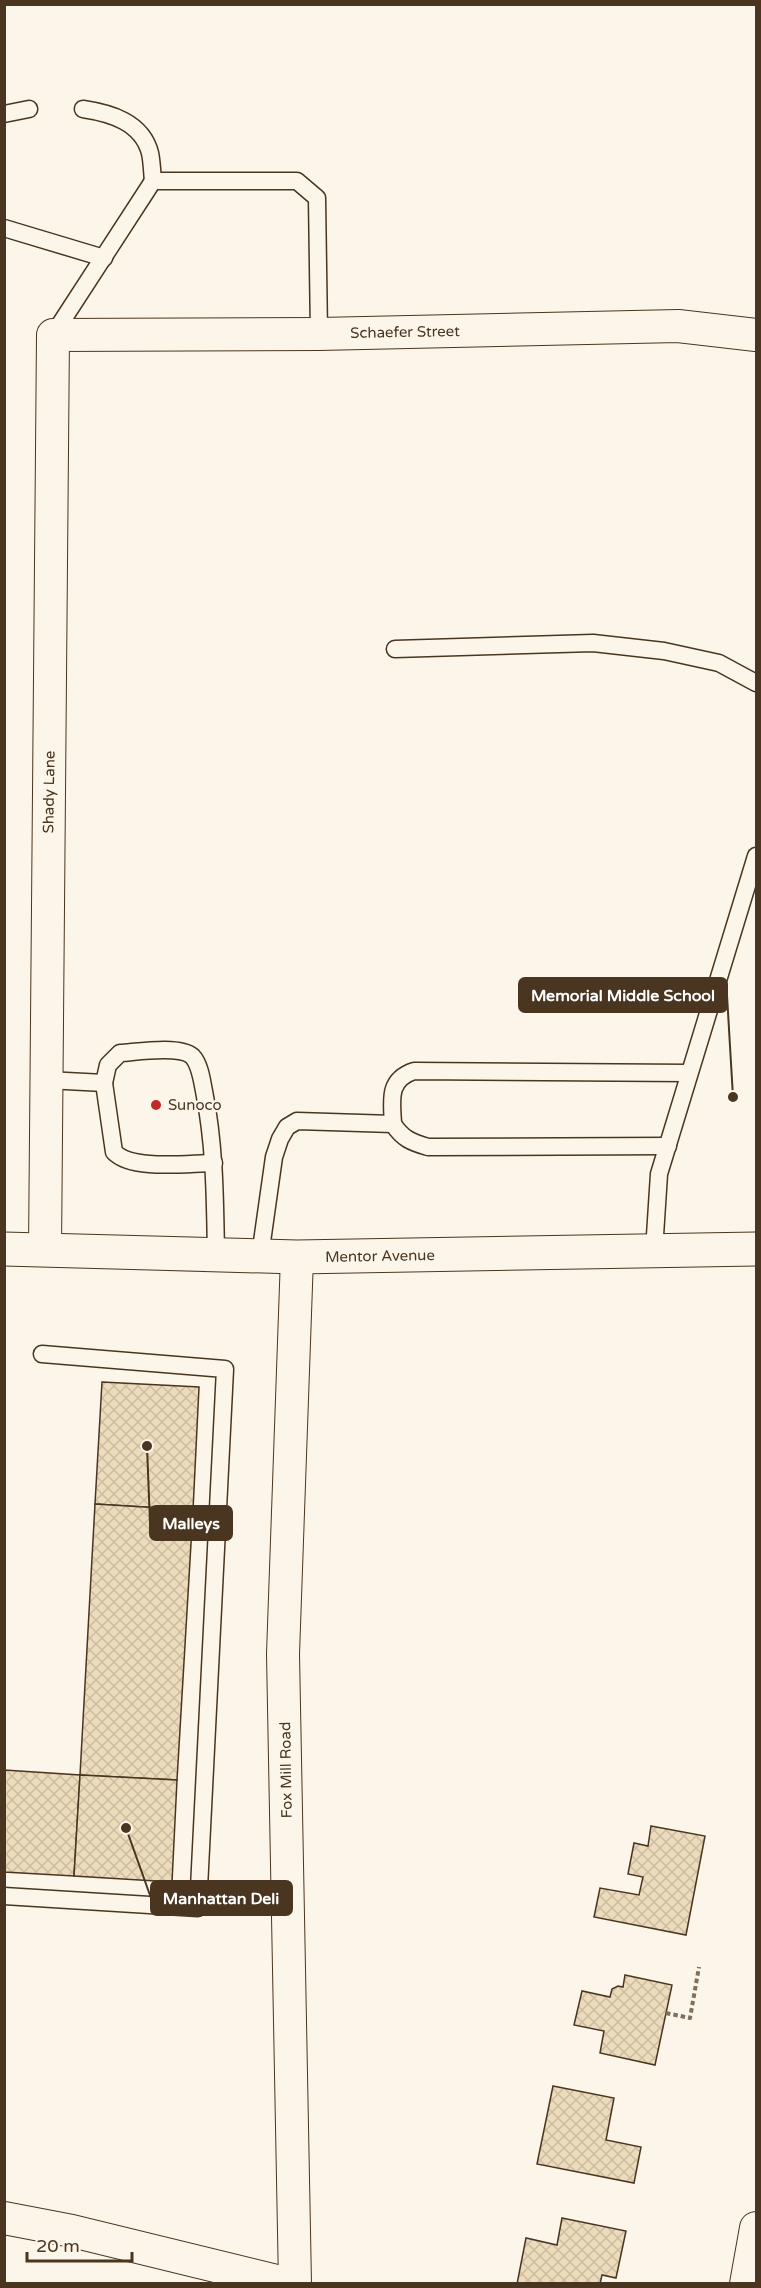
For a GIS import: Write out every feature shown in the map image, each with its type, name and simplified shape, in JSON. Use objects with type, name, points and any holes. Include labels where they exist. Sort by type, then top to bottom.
[{"type":"main road","name":"Mentor Avenue","points":[[4,1250],[297,1257],[756,1249]]},
{"type":"street","name":"Schaefer Street","points":[[53,334],[319,334],[678,326],[756,335]]},
{"type":"street","name":"Shady Lane","points":[[45,1250],[53,334]]},
{"type":"street","name":"Fox Mill Road","points":[[295,2283],[283,1654],[297,1257]]},
{"type":"street","points":[[4,2218],[72,2231],[289,2283]]},
{"type":"street","points":[[746,2283],[756,2228]]},
{"type":"lane","points":[[4,114],[29,109]]},
{"type":"lane","points":[[53,334],[153,181],[150,151],[140,135],[127,122],[108,113],[83,109]]},
{"type":"lane","points":[[153,181],[297,181],[317,198],[319,334]]},
{"type":"lane","points":[[4,228],[104,258]]},
{"type":"lane","points":[[395,648],[592,643],[663,651],[719,663],[756,683]]},
{"type":"lane","points":[[654,1251],[660,1174],[756,856]]},
{"type":"lane","points":[[214,1163],[136,1163],[120,1158],[114,1152],[104,1083],[108,1065],[120,1053],[179,1050],[192,1056],[200,1074],[210,1122],[214,1163],[216,1256]]},
{"type":"lane","points":[[668,1146],[428,1147],[410,1142],[401,1136],[393,1124],[392,1098],[395,1084],[405,1074],[414,1071],[689,1073]]},
{"type":"lane","points":[[47,1080],[104,1083]]},
{"type":"lane","points":[[260,1256],[274,1157],[287,1127],[297,1121],[393,1124]]},
{"type":"lane","points":[[4,1896],[198,1908],[225,1369],[42,1354]]},
{"type":"path","points":[[666,2013],[690,2018],[699,1967]]},
{"type":"building","points":[[102,1382],[199,1387],[193,1510],[95,1504]]},
{"type":"building","points":[[95,1504],[193,1510],[177,1780],[80,1775]]},
{"type":"building","points":[[4,1770],[80,1775],[74,1876],[4,1872]]},
{"type":"building","points":[[80,1775],[177,1780],[172,1882],[74,1876]]},
{"type":"building","points":[[651,1826],[705,1836],[686,1935],[594,1917],[600,1888],[639,1895],[643,1877],[628,1874],[634,1843],[648,1846]]},
{"type":"building","points":[[625,1975],[672,1985],[655,2065],[600,2053],[604,2031],[574,2025],[582,1991],[610,1997],[612,1989],[618,1986],[623,1987]]},
{"type":"building","points":[[553,2086],[614,2098],[606,2140],[641,2147],[634,2183],[537,2164]]},
{"type":"building","points":[[562,2218],[626,2231],[616,2278],[602,2275],[600,2284],[517,2284],[526,2238],[557,2245]]},
{"type":"place","name":"Memorial Middle School","points":[[733,1097]]},
{"type":"place","name":"Sunoco","points":[[156,1105]]},
{"type":"place","name":"Malleys","points":[[147,1446]]},
{"type":"place","name":"Manhattan Deli","points":[[126,1828]]}]
